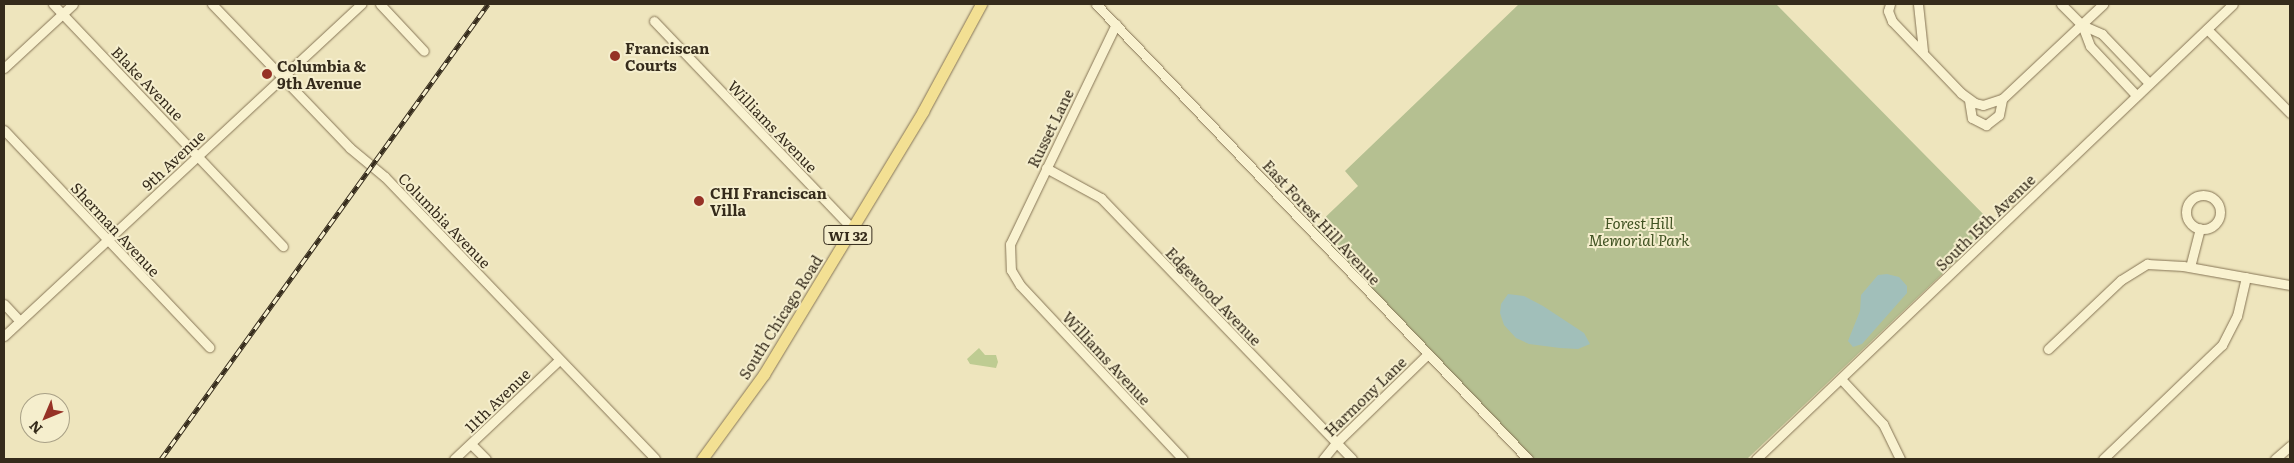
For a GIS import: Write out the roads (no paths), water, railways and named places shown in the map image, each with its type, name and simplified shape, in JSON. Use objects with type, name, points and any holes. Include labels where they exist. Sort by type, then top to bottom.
[{"type":"main road","name":"South Chicago Road","points":[[702,459],[764,374],[923,111],[981,4]]},
{"type":"street","name":"Blake Avenue","points":[[53,4],[283,246]]},
{"type":"street","points":[[4,68],[73,4]]},
{"type":"street","name":"Columbia Avenue","points":[[212,4],[350,148],[385,177],[655,459]]},
{"type":"street","name":"9th Avenue","points":[[4,336],[362,4]]},
{"type":"street","points":[[380,4],[424,52]]},
{"type":"street","name":"East Forest Hill Avenue","points":[[1096,4],[1528,459]]},
{"type":"street","points":[[1890,4],[1888,11],[1892,21],[1969,100],[1983,105],[2002,99],[2103,4]]},
{"type":"street","points":[[1918,4],[1920,46],[1924,53]]},
{"type":"street","points":[[2061,4],[2082,24],[2102,34],[2149,83]]},
{"type":"street","name":"South 15th Avenue","points":[[1756,459],[1841,380],[2233,4]]},
{"type":"street","name":"Williams Avenue","points":[[654,21],[852,228]]},
{"type":"street","name":"Russet Lane","points":[[1010,244],[1116,24]]},
{"type":"street","points":[[2082,24],[2090,46],[2136,95]]},
{"type":"street","points":[[2207,29],[2290,113]]},
{"type":"street","points":[[1969,100],[1972,118],[1986,125],[1999,115],[2002,99]]},
{"type":"street","name":"Sherman Avenue","points":[[4,130],[209,347]]},
{"type":"street","name":"Edgewood Avenue","points":[[1046,168],[1100,198],[1352,459]]},
{"type":"street","points":[[2190,267],[2200,228]]},
{"type":"street","name":"Williams Avenue","points":[[1010,244],[1011,270],[1020,285],[1183,459]]},
{"type":"street","points":[[2048,349],[2136,269],[2158,263],[2190,267],[2290,286]]},
{"type":"street","points":[[2104,458],[2222,345],[2237,316],[2246,277]]},
{"type":"street","points":[[4,304],[20,321]]},
{"type":"street","name":"Harmony Lane","points":[[1324,459],[1336,443],[1428,354]]},
{"type":"street","name":"11th Avenue","points":[[454,459],[559,360]]},
{"type":"street","points":[[1841,380],[1884,424],[1900,459]]},
{"type":"street","points":[[471,444],[486,459]]},
{"type":"street","points":[[2275,459],[2290,446]]},
{"type":"water","points":[[1887,274],[1899,277],[1907,286],[1907,293],[1862,344],[1853,347],[1848,341],[1860,311],[1861,295],[1878,275]]},
{"type":"water","points":[[1508,294],[1524,296],[1543,306],[1584,333],[1590,344],[1578,349],[1560,348],[1529,344],[1516,338],[1504,325],[1500,313],[1501,304]]},
{"type":"railway","points":[[161,459],[488,4]]},
{"type":"place","name":"Franciscan Courts","points":[[615,56]]},
{"type":"place","name":"Columbia & 9th Avenue","points":[[267,74]]},
{"type":"place","name":"CHI Franciscan Villa","points":[[699,201]]},
{"type":"park label","name":"Forest Hill Memorial Park","points":[[1639,230]]}]
